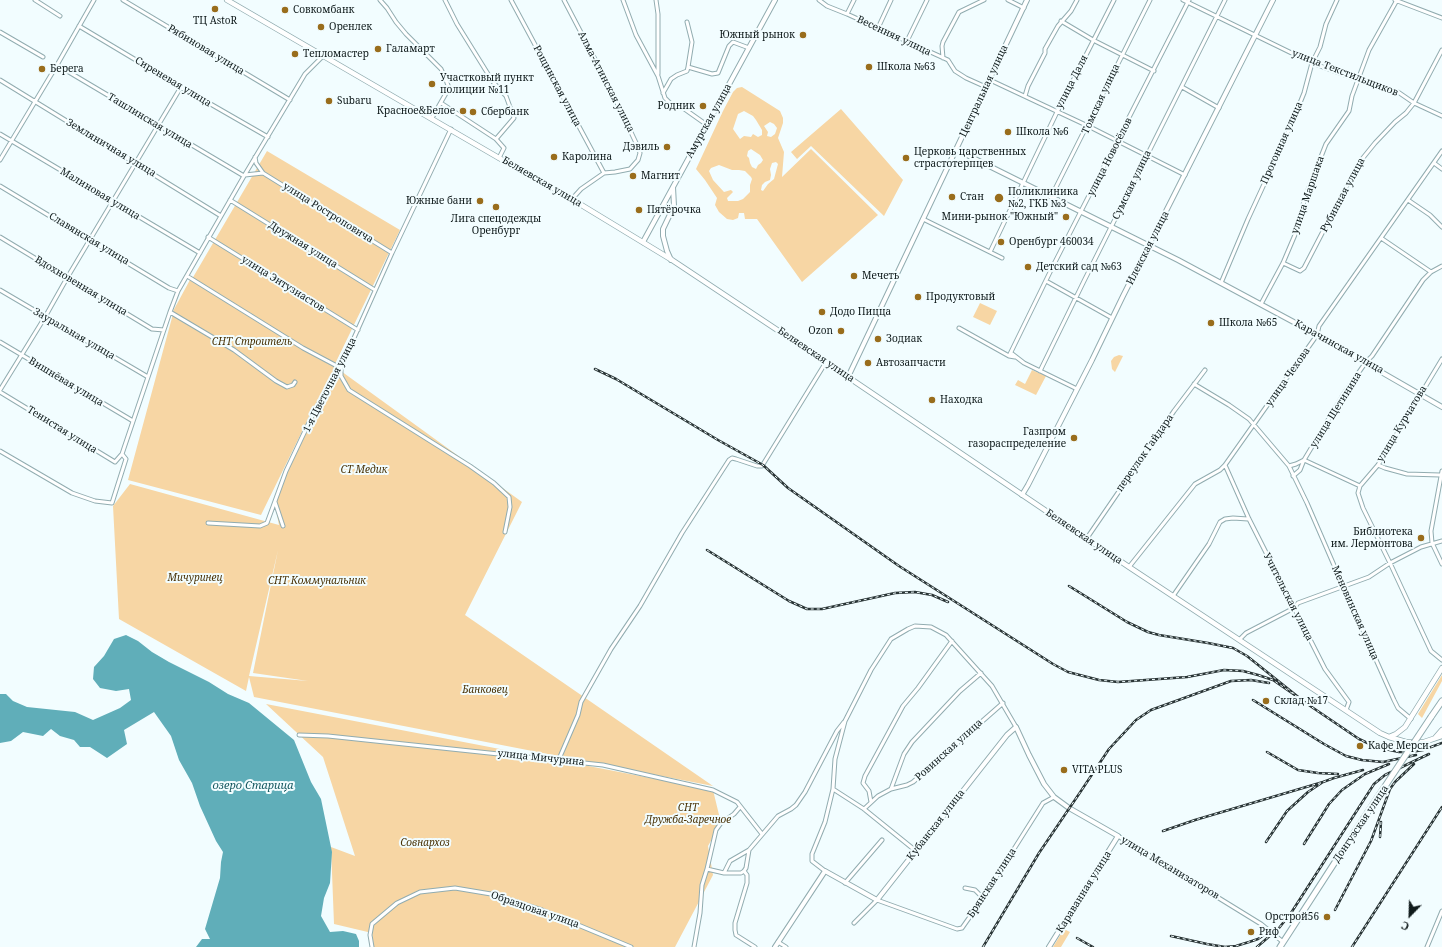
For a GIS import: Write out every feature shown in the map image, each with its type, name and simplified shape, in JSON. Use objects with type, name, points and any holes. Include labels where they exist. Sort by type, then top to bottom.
[{"type":"highway","name":"Донгузская улица","points":[[1281,945],[1442,701]]},
{"type":"main road","name":"Беляевская улица","points":[[227,0],[572,199],[672,260],[826,362],[1129,567],[1389,737],[1411,742],[1424,742],[1442,736]]},
{"type":"main road","points":[[1389,737],[1405,727],[1442,668]]},
{"type":"main road","points":[[1437,708],[1442,696]]},
{"type":"main road","points":[[1435,738],[1442,730]]},
{"type":"street","points":[[35,0],[60,16]]},
{"type":"street","points":[[0,160],[94,0]]},
{"type":"street","name":"Рябиновая улица","points":[[123,0],[290,100]]},
{"type":"street","points":[[380,0],[406,34],[441,69],[449,88],[432,118]]},
{"type":"street","points":[[445,0],[494,82],[506,96],[514,118],[496,139]]},
{"type":"street","name":"Рощинская улица","points":[[511,0],[604,173]]},
{"type":"street","name":"Алма-Атинская улица","points":[[564,0],[640,153],[635,165],[630,169],[604,173]]},
{"type":"street","points":[[623,0],[636,35],[658,76],[665,98],[674,107],[683,108],[707,126]]},
{"type":"street","points":[[656,0],[658,14],[658,76]]},
{"type":"street","name":"Амурская улица","points":[[643,242],[775,0]]},
{"type":"street","name":"Весенняя улица","points":[[819,0],[827,6],[943,58],[951,63],[955,70],[966,78],[986,87]]},
{"type":"street","points":[[847,14],[854,0]]},
{"type":"street","points":[[878,28],[891,0]]},
{"type":"street","points":[[906,41],[927,0]]},
{"type":"street","points":[[943,58],[943,42],[959,12],[984,0]]},
{"type":"street","points":[[1008,0],[1024,8]]},
{"type":"street","name":"Центральная улица","points":[[848,377],[1027,0]]},
{"type":"street","points":[[1025,96],[1028,86],[1045,53],[1045,49],[1061,21],[1071,11],[1077,0]]},
{"type":"street","name":"улица Даля","points":[[990,252],[1057,112],[1114,0]]},
{"type":"street","name":"Томская улица","points":[[1052,197],[1150,0]]},
{"type":"street","name":"улица Текстильщиков","points":[[1183,0],[1189,1],[1217,17],[1312,63],[1358,80],[1398,92],[1442,116]]},
{"type":"street","name":"Сумская улица","points":[[1040,371],[1225,0]]},
{"type":"street","name":"Илекская улица","points":[[1022,495],[1032,479],[1273,0]]},
{"type":"street","name":"Прогонная улица","points":[[1221,283],[1248,219],[1289,130],[1304,93],[1312,63],[1320,47],[1326,24],[1337,0]]},
{"type":"street","points":[[1396,0],[1442,18]]},
{"type":"street","name":"улица Маршака","points":[[1261,304],[1283,263],[1300,223],[1304,200],[1326,144],[1349,111],[1352,96],[1369,50],[1396,0]]},
{"type":"street","name":"улица Новосёлов","points":[[1010,354],[1189,1]]},
{"type":"street","points":[[1061,21],[1154,71]]},
{"type":"street","points":[[663,93],[671,79],[687,70],[692,42],[687,22]]},
{"type":"street","name":"Сиреневая улица","points":[[79,26],[268,137]]},
{"type":"street","points":[[0,32],[43,57]]},
{"type":"street","points":[[688,67],[712,74],[718,73],[729,46],[733,42],[749,48]]},
{"type":"street","name":"Рубинная улица","points":[[1283,263],[1300,271],[1304,268],[1358,164],[1375,142],[1406,113],[1414,102],[1442,50]]},
{"type":"street","points":[[0,451],[72,493],[95,501],[112,503],[126,459],[122,454],[178,291],[244,175],[305,74],[323,56]]},
{"type":"street","name":"Ташлинская улица","points":[[57,65],[244,175]]},
{"type":"street","name":"Земляничная улица","points":[[0,80],[221,216]]},
{"type":"street","points":[[990,80],[1088,126],[1185,175]]},
{"type":"street","points":[[1182,86],[1219,108]]},
{"type":"street","points":[[0,391],[181,87]]},
{"type":"street","points":[[441,103],[496,139],[504,148],[499,158]]},
{"type":"street","name":"1-я Цветочная улица","points":[[208,523],[260,526],[267,523],[274,500],[286,471],[314,412],[337,370],[341,367],[392,253],[451,129]]},
{"type":"street","name":"Малиновая улица","points":[[0,134],[200,253]]},
{"type":"street","points":[[957,150],[1149,245]]},
{"type":"street","name":"улица Чехова","points":[[1129,567],[1195,484],[1220,470],[1225,465],[1317,335],[1319,326],[1442,151]]},
{"type":"street","points":[[255,157],[256,163],[263,173]]},
{"type":"street","points":[[1434,163],[1442,169]]},
{"type":"street","points":[[244,175],[263,173]]},
{"type":"street","name":"улица Ростроповича","points":[[263,173],[392,253]]},
{"type":"street","points":[[572,199],[581,189],[604,173]]},
{"type":"street","name":"Славянская улица","points":[[0,186],[169,288],[178,291]]},
{"type":"street","points":[[672,260],[662,236],[663,229],[674,206],[673,186]]},
{"type":"street","name":"Дружная улица","points":[[230,200],[375,290]]},
{"type":"street","points":[[1408,200],[1442,227]]},
{"type":"street","points":[[923,219],[1002,258]]},
{"type":"street","name":"Вдохновенная улица","points":[[0,237],[152,329],[164,330]]},
{"type":"street","name":"улица Энтузиастов","points":[[208,238],[358,330]]},
{"type":"street","points":[[1382,238],[1431,272]]},
{"type":"street","name":"Карачинская улица","points":[[1149,245],[1261,304],[1366,362],[1442,407]]},
{"type":"street","name":"улица Щетинина","points":[[1293,476],[1300,470],[1304,460],[1343,395],[1366,362],[1372,356],[1423,280],[1431,272],[1442,267]]},
{"type":"street","points":[[187,276],[303,348],[341,367],[341,376],[349,390],[470,466],[494,483],[509,496],[510,507],[505,532]]},
{"type":"street","points":[[1046,281],[1112,318]]},
{"type":"street","name":"Зауральная улица","points":[[0,290],[148,377]]},
{"type":"street","points":[[170,312],[234,350],[276,381],[287,387],[293,385],[295,382]]},
{"type":"street","points":[[959,328],[1077,389]]},
{"type":"street","name":"Вишнёвая улица","points":[[0,342],[133,421]]},
{"type":"street","name":"улица Курчатова","points":[[1360,486],[1378,465],[1442,359]]},
{"type":"street","points":[[559,759],[578,715],[581,702],[610,649],[640,606],[682,533],[728,460],[732,458],[757,466],[762,466],[826,362]]},
{"type":"street","name":"переулок Гайдара","points":[[1087,538],[1205,370]]},
{"type":"street","name":"Меновинская улица","points":[[1194,384],[1249,419],[1289,466],[1307,503],[1342,586],[1394,700],[1398,708],[1410,719]]},
{"type":"street","name":"Тенистая улица","points":[[0,391],[115,462],[122,454]]},
{"type":"street","points":[[1289,466],[1304,460],[1360,486],[1358,493],[1362,508],[1390,563],[1431,651],[1442,660]]},
{"type":"street","name":"Учительская улица","points":[[1225,465],[1249,519],[1325,669],[1349,702],[1346,710]]},
{"type":"street","points":[[1378,465],[1407,474],[1440,475]]},
{"type":"street","points":[[1442,471],[1440,475],[1438,500],[1431,531],[1432,543],[1442,564]]},
{"type":"street","points":[[274,500],[283,526]]},
{"type":"street","points":[[1173,596],[1209,544],[1220,522],[1225,519],[1234,518],[1249,519]]},
{"type":"street","points":[[1240,639],[1246,632],[1294,608],[1298,603],[1332,592],[1342,586],[1369,577],[1390,563],[1432,543],[1442,541]]},
{"type":"street","points":[[724,873],[730,861],[749,850],[778,816],[796,805],[805,792],[837,730],[845,720],[871,670],[891,639],[908,628],[915,626],[923,626],[939,630],[952,641],[992,686],[1016,727],[1042,779],[1054,797]]},
{"type":"street","points":[[871,802],[869,791],[863,784],[865,776],[903,706],[952,641]]},
{"type":"street","points":[[891,789],[904,754],[912,742],[960,691],[981,673]]},
{"type":"street","name":"Ровинская улица","points":[[864,809],[871,802],[891,789],[913,782],[1002,703]]},
{"type":"street","points":[[775,947],[825,871],[812,861],[812,854],[825,822],[834,790],[835,759],[845,720]]},
{"type":"street","name":"Кубанская улица","points":[[854,923],[877,900],[1007,735],[1016,727]]},
{"type":"street","name":"улица Мичурина","points":[[300,736],[328,736],[559,759],[603,765],[713,790],[737,802],[762,834]]},
{"type":"street","points":[[834,790],[864,809],[916,851]]},
{"type":"street","name":"улица Механизаторов","points":[[1054,797],[1069,808],[1118,836],[1261,924],[1281,945]]},
{"type":"street","name":"Брянская улица","points":[[825,871],[877,900],[957,929],[962,928],[983,898],[1043,803],[1054,797]]},
{"type":"street","points":[[694,947],[700,913],[702,885],[716,830],[721,823],[734,814],[740,807]]},
{"type":"street","name":"Караванная улица","points":[[1050,947],[1118,836]]},
{"type":"street","points":[[845,883],[882,840]]},
{"type":"street","points":[[707,869],[724,873],[741,873],[746,868],[749,850]]},
{"type":"street","points":[[744,871],[747,875],[747,883],[735,923],[735,930],[736,935],[755,947]]},
{"type":"street","name":"Образцовая улица","points":[[372,947],[370,935],[372,924],[397,903],[420,892],[455,888],[491,894],[542,910],[632,947]]},
{"type":"street","points":[[965,888],[975,890],[983,898]]},
{"type":"street","points":[[1427,947],[1442,911]]},
{"type":"street","points":[[778,942],[786,947]]},
{"type":"green space","points":[[742,87],[780,111],[783,118],[783,123],[778,138],[784,152],[782,177],[811,149],[878,215],[802,282],[757,219],[745,219],[744,213],[739,213],[738,218],[733,220],[727,219],[719,212],[715,205],[717,198],[696,169],[723,111],[733,92],[737,88]],"holes":[[[744,111],[753,116],[762,130],[762,135],[758,137],[753,134],[751,137],[744,136],[740,139],[733,129],[738,114]],[[770,122],[774,124],[777,128],[775,134],[771,137],[767,136],[768,132],[764,126]],[[751,149],[760,155],[763,160],[756,169],[752,167],[750,163],[747,156],[748,151]],[[776,162],[778,164],[774,179],[763,191],[761,190],[762,185],[770,180],[770,169],[772,163]],[[719,165],[732,170],[745,171],[752,179],[750,192],[743,199],[738,201],[728,201],[727,198],[733,192],[731,190],[724,192],[713,180],[709,171],[711,168]]]},
{"type":"green space","points":[[841,109],[903,180],[884,216],[811,146],[797,159],[791,152]]},
{"type":"green space","points":[[267,151],[400,230],[334,366],[522,502],[465,615],[713,786],[254,697],[249,677],[246,691],[119,619],[113,506],[130,484],[279,525],[274,500],[318,404],[316,403],[261,515],[128,480],[173,314],[172,313],[191,278],[192,279]],"holes":[[[278,550],[253,673],[308,681],[249,676]]]},
{"type":"green space","points":[[980,303],[997,311],[990,325],[973,317]]},
{"type":"green space","points":[[1119,355],[1123,356],[1115,372],[1112,369],[1111,361],[1114,357]]},
{"type":"green space","points":[[1032,370],[1046,376],[1036,395],[1015,385],[1018,380],[1025,384]]},
{"type":"green space","points":[[1442,675],[1442,681],[1422,718],[1418,714]]},
{"type":"green space","points":[[266,704],[713,790],[721,823],[708,846],[713,875],[675,947],[629,947],[599,935],[626,947],[374,947],[372,933],[334,924],[331,847],[355,856],[323,757]]},
{"type":"green space","points":[[1064,929],[1070,932],[1061,947],[1053,947]]},
{"type":"water","name":"озеро Старица","points":[[126,635],[138,641],[152,652],[169,662],[209,682],[228,694],[249,703],[294,740],[311,782],[321,799],[332,852],[330,883],[324,898],[321,916],[330,932],[343,931],[356,934],[359,941],[359,947],[196,947],[202,939],[210,939],[205,929],[220,878],[223,852],[216,841],[200,806],[192,783],[179,760],[171,736],[154,712],[124,730],[127,744],[107,758],[90,747],[80,747],[74,740],[60,736],[51,729],[43,736],[23,732],[11,741],[0,743],[0,694],[6,694],[13,701],[27,707],[75,712],[93,720],[120,708],[131,700],[129,689],[116,691],[100,688],[93,679],[94,667],[104,656],[114,639]]},
{"type":"railway","points":[[595,369],[616,379],[763,465],[788,488],[899,566],[1068,672],[1099,680],[1118,682],[1187,677],[1224,670],[1243,671],[1273,680],[1302,700],[1247,656],[1233,648],[1148,632],[1127,622],[1069,586]]},
{"type":"railway","points":[[707,550],[789,601],[807,609],[822,609],[895,593],[915,592],[932,595],[948,602]]},
{"type":"railway","points":[[983,947],[1039,853],[1109,749],[1136,720],[1151,710],[1231,681],[1251,680],[1269,683]]},
{"type":"railway","points":[[1297,697],[1359,739],[1376,747],[1399,752],[1411,752],[1423,750],[1442,743]]},
{"type":"railway","points":[[1253,700],[1346,756],[1362,760],[1383,762],[1416,755]]},
{"type":"railway","points":[[1267,752],[1298,770],[1338,774]]},
{"type":"railway","points":[[1257,947],[1279,928],[1291,913],[1374,784],[1385,775],[1429,754]]},
{"type":"railway","points":[[1304,844],[1329,804],[1342,790],[1365,774],[1389,764]]},
{"type":"railway","points":[[1335,910],[1371,841],[1390,789],[1395,782],[1414,764]]},
{"type":"railway","points":[[1266,842],[1287,811],[1308,792],[1323,782],[1363,770]]},
{"type":"railway","points":[[1163,831],[1323,782]]},
{"type":"railway","points":[[1352,947],[1442,807]]},
{"type":"railway","points":[[1380,837],[1381,822]]},
{"type":"railway","points":[[1171,936],[1225,947],[1236,946],[1249,942],[1258,939],[1267,933]]},
{"type":"railway","points":[[1077,938],[1093,947]]},
{"type":"place","name":"ТЦ AstoR","points":[[215,9]]},
{"type":"place","name":"Совкомбанк","points":[[285,10]]},
{"type":"place","name":"Оренлек","points":[[321,27]]},
{"type":"place","name":"Южный рынок","points":[[803,35]]},
{"type":"place","name":"Галамарт","points":[[378,49]]},
{"type":"place","name":"Тепломастер","points":[[295,54]]},
{"type":"place","name":"Школа №63","points":[[869,67]]},
{"type":"place","name":"Берега","points":[[42,69]]},
{"type":"place","name":"Участковый пункт полиции №11","points":[[432,84]]},
{"type":"place","name":"Subaru","points":[[329,101]]},
{"type":"place","name":"Родник","points":[[703,106]]},
{"type":"place","name":"Красное&Белое","points":[[463,111]]},
{"type":"place","name":"Сбербанк","points":[[473,112]]},
{"type":"place","name":"Школа №6","points":[[1008,132]]},
{"type":"place","name":"Дэвиль","points":[[667,147]]},
{"type":"place","name":"Каролина","points":[[554,157]]},
{"type":"place","name":"Церковь царственных страстотерпцев","points":[[906,158]]},
{"type":"place","name":"Магнит","points":[[633,176]]},
{"type":"place","name":"Стан","points":[[952,197]]},
{"type":"place","name":"Поликлиника №2, ГКБ №3","points":[[999,198]]},
{"type":"place","name":"Южные бани","points":[[480,201]]},
{"type":"place","name":"Лига спецодежды Оренбург","points":[[496,207]]},
{"type":"place","name":"Пятёрочка","points":[[639,210]]},
{"type":"place","name":"Мини-рынок \"Южный\"","points":[[1066,217]]},
{"type":"place","name":"Оренбург 460034","points":[[1001,242]]},
{"type":"place","name":"Детский сад №63","points":[[1028,267]]},
{"type":"place","name":"Мечеть","points":[[854,276]]},
{"type":"place","name":"Продуктовый","points":[[918,297]]},
{"type":"place","name":"Додо Пицца","points":[[822,312]]},
{"type":"place","name":"Школа №65","points":[[1211,323]]},
{"type":"place","name":"Ozon","points":[[841,331]]},
{"type":"place","name":"Зодиак","points":[[878,339]]},
{"type":"place","name":"Автозапчасти","points":[[868,363]]},
{"type":"place","name":"Находка","points":[[932,400]]},
{"type":"place","name":"Газпром газораспределение","points":[[1074,438]]},
{"type":"place","name":"Библиотека им. Лермонтова","points":[[1421,538]]},
{"type":"place","name":"Склад №17","points":[[1266,701]]},
{"type":"place","name":"Кафе Мерси","points":[[1360,746]]},
{"type":"place","name":"VITA PLUS","points":[[1064,770]]},
{"type":"place","name":"Орстрой56","points":[[1327,917]]},
{"type":"place","name":"Риф","points":[[1251,932]]},
{"type":"park label","name":"СНТ Строитель","points":[[252,342]]},
{"type":"park label","name":"СТ Медик","points":[[364,470]]},
{"type":"park label","name":"Мичуринец","points":[[195,578]]},
{"type":"park label","name":"СНТ Коммунальник","points":[[317,581]]},
{"type":"park label","name":"Банковец","points":[[485,690]]},
{"type":"park label","name":"СНТ Дружба-Заречное","points":[[688,814]]},
{"type":"park label","name":"Совнархоз","points":[[425,843]]}]
